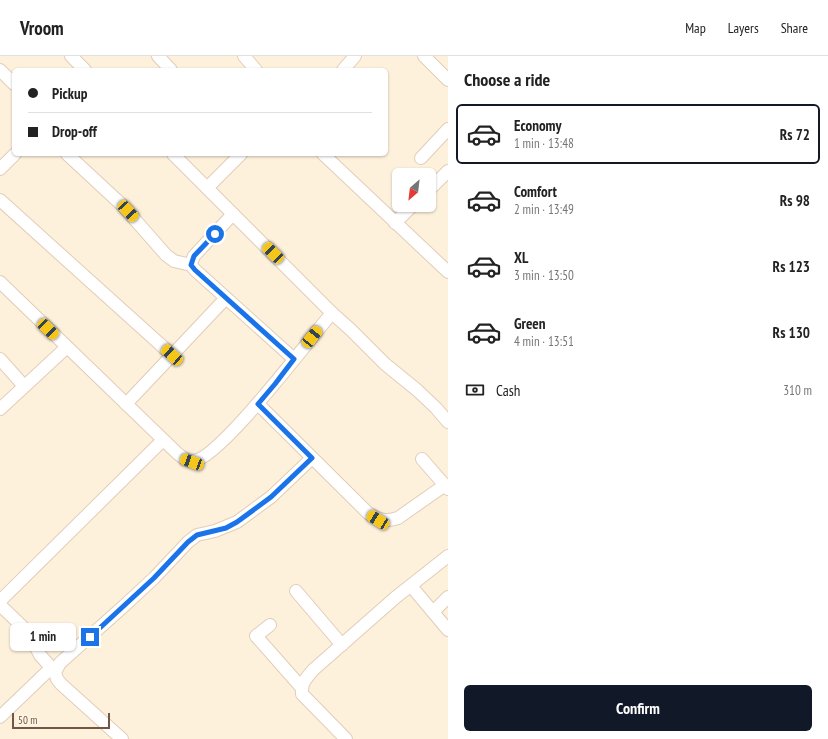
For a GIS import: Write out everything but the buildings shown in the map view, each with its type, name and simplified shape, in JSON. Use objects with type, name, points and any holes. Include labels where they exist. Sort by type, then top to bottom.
[{"type":"street","points":[[71,56],[83,68]]},
{"type":"street","points":[[158,56],[169,68]]},
{"type":"street","points":[[244,56],[254,68]]},
{"type":"street","points":[[345,68],[355,56]]},
{"type":"street","points":[[424,56],[446,74]]},
{"type":"street","points":[[0,70],[12,82]]},
{"type":"street","points":[[421,158],[448,129]]},
{"type":"street","points":[[0,169],[13,156]]},
{"type":"street","points":[[69,156],[122,205],[166,255],[174,261],[191,265],[294,359]]},
{"type":"street","points":[[175,156],[332,313],[385,364],[417,390],[448,422]]},
{"type":"street","points":[[207,188],[239,156]]},
{"type":"street","points":[[326,156],[448,272]]},
{"type":"street","points":[[436,185],[445,179]]},
{"type":"street","points":[[0,200],[172,355]]},
{"type":"street","points":[[395,223],[407,212]]},
{"type":"street","points":[[191,265],[194,256],[234,214]]},
{"type":"street","points":[[0,282],[163,440],[184,459],[192,462],[200,459],[219,443],[258,404],[332,313]]},
{"type":"street","points":[[126,404],[226,298]]},
{"type":"street","points":[[0,409],[67,347]]},
{"type":"street","points":[[0,359],[24,386]]},
{"type":"street","points":[[258,404],[368,513],[378,520],[389,521],[398,518],[446,487],[422,459]]},
{"type":"street","points":[[0,601],[163,440]]},
{"type":"street","points":[[0,717],[136,595],[188,542],[197,535],[226,528],[237,522],[271,497],[312,458]]},
{"type":"street","points":[[346,739],[302,694],[301,687],[304,680],[313,670],[342,645],[448,556]]},
{"type":"street","points":[[411,586],[448,630]]},
{"type":"street","points":[[296,591],[342,645]]},
{"type":"street","points":[[433,612],[448,597]]},
{"type":"street","points":[[0,605],[27,630],[40,655],[53,670],[61,684],[122,739]]},
{"type":"street","points":[[270,625],[256,636],[301,687]]},
{"type":"route","points":[[90,637],[154,578],[188,542],[197,535],[226,528],[237,522],[271,497],[312,458],[258,404],[294,359],[191,265],[194,256],[215,234]]}]
